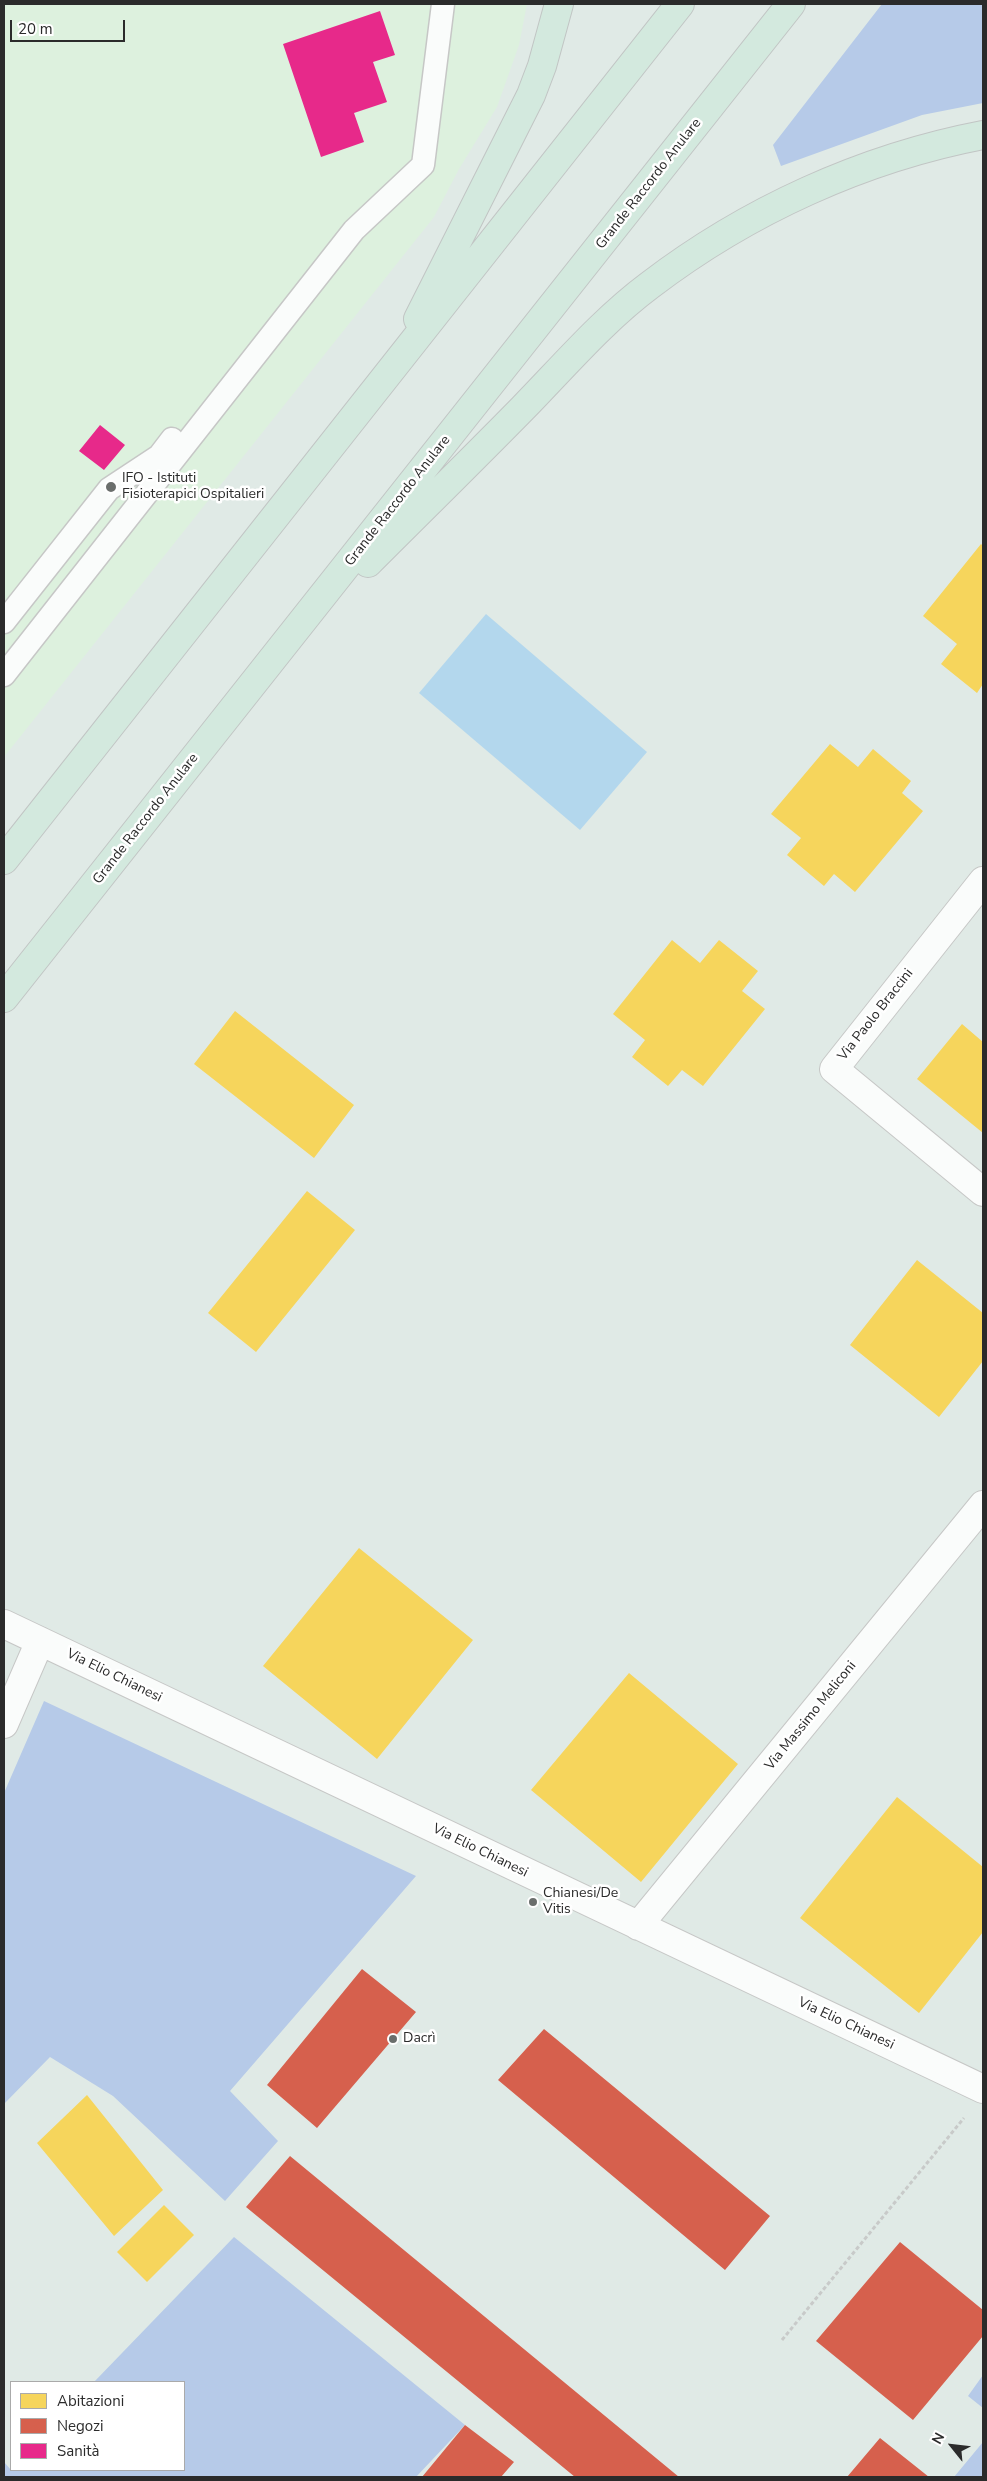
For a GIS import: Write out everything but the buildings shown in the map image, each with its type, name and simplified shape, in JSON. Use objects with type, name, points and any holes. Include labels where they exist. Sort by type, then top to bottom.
[{"type":"highway","points":[[396,364],[531,95],[542,66],[559,4]]},
{"type":"highway","points":[[4,860],[680,4]]},
{"type":"highway","name":"Grande Raccordo Anulare","points":[[4,998],[792,4]]},
{"type":"highway","points":[[277,654],[602,327],[649,286],[702,248],[808,190],[889,159],[983,135]]},
{"type":"street","name":"Via Paolo Braccini","points":[[983,880],[834,1070],[983,1192]]},
{"type":"street","name":"Via Massimo Meliconi","points":[[638,1926],[983,1504]]},
{"type":"street","name":"Via Elio Chianesi","points":[[4,1624],[638,1926],[977,2100]]},
{"type":"street","points":[[4,1724],[40,1640]]},
{"type":"lane","points":[[4,675],[354,230],[423,165],[443,4]]},
{"type":"lane","points":[[4,622],[109,489],[159,456],[339,229],[354,230]]},
{"type":"path","points":[[782,2340],[977,2100]]},
{"type":"shaded area","name":"IFO - Istituti Fisioterapici Ospitalieri","points":[[4,4],[527,4],[519,45],[497,107],[459,169],[434,217],[4,757]]},
{"type":"shaded area","points":[[882,4],[983,4],[983,103],[922,115],[781,166],[773,145]]},
{"type":"shaded area","points":[[486,614],[647,752],[580,830],[419,693]]},
{"type":"shaded area","points":[[44,1701],[416,1876],[230,2091],[278,2141],[225,2201],[113,2096],[50,2057],[4,2104],[4,1793]]},
{"type":"shaded area","points":[[234,2237],[465,2425],[416,2477],[4,2477],[4,2462],[10,2471],[185,2471],[185,2381],[95,2381]]},
{"type":"shaded area","points":[[983,2375],[983,2408],[968,2396]]},
{"type":"shaded area","points":[[983,2442],[983,2477],[954,2477]]},
{"type":"place","name":"IFO - Istituti Fisioterapici Ospitalieri","points":[[111,487]]},
{"type":"place","name":"Chianesi/De Vitis","points":[[533,1902]]},
{"type":"place","name":"Dacrì","points":[[393,2039]]}]
